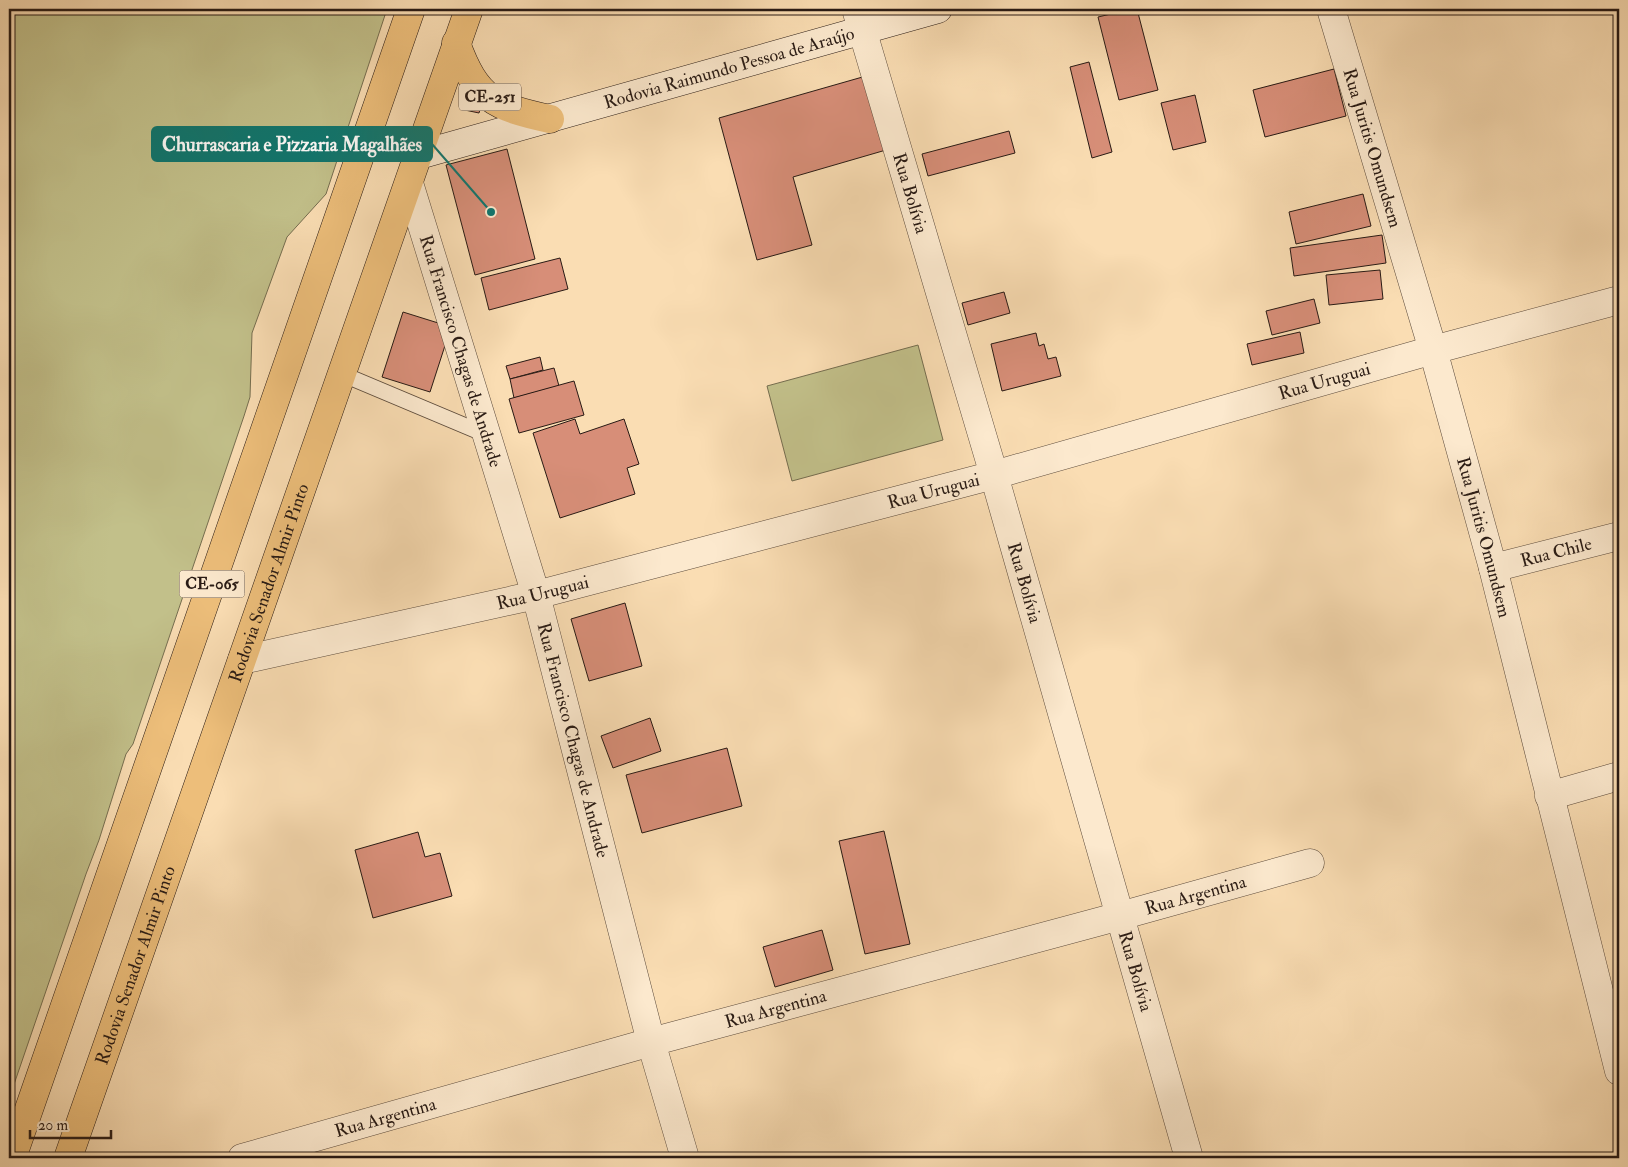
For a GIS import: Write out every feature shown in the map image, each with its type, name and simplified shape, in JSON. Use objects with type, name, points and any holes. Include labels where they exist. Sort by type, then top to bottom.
[{"type":"main road","name":"CE-065","points":[[12,1158],[411,9]]},
{"type":"main road","name":"Rodovia Senador Almir Pinto","points":[[68,1158],[469,9]]},
{"type":"main road","name":"Rodovia Raimundo Pessoa de Araújo","points":[[456,43],[467,72],[485,94],[512,110],[550,119]]},
{"type":"street","name":"Rodovia Raimundo Pessoa de Araújo","points":[[419,154],[550,119],[859,19],[938,9]]},
{"type":"street","name":"Rua Juritis Omundsem","points":[[1331,9],[1432,350],[1493,568],[1549,796],[1612,1012],[1619,1071]]},
{"type":"street","name":"Rua Bolívia","points":[[859,19],[994,475],[1189,1158]]},
{"type":"street","name":"Rua Francisco Chagas de Andrade","points":[[409,183],[536,594],[651,1042],[685,1158]]},
{"type":"street","name":"Rua Uruguai","points":[[242,660],[536,594],[994,475],[1432,350],[1619,300]]},
{"type":"street","name":"Rua Chile","points":[[1493,568],[1619,536]]},
{"type":"street","points":[[1549,796],[1619,776]]},
{"type":"street","name":"Rua Argentina","points":[[242,1158],[651,1042],[1310,863]]},
{"type":"lane","points":[[342,374],[487,435]]},
{"type":"shaded area","points":[[9,9],[387,9],[326,194],[287,237],[252,333],[250,397],[244,416],[133,744],[126,754],[99,840],[9,1099]]},
{"type":"shaded area","points":[[918,345],[943,440],[792,481],[767,386]]},
{"type":"building","points":[[1137,9],[1158,90],[1119,100],[1098,17]]},
{"type":"building","points":[[1089,62],[1112,152],[1092,158],[1070,67]]},
{"type":"building","points":[[1334,69],[1346,116],[1265,137],[1253,90]]},
{"type":"building","points":[[866,76],[886,150],[793,177],[812,245],[757,260],[719,118]]},
{"type":"building","points":[[1195,95],[1206,142],[1173,150],[1161,103]]},
{"type":"building","points":[[463,99],[482,103],[479,113],[460,109]]},
{"type":"building","points":[[1009,131],[1015,153],[928,176],[922,154]]},
{"type":"building","points":[[507,149],[535,259],[475,275],[446,165]]},
{"type":"building","points":[[1363,194],[1371,226],[1296,244],[1289,212]]},
{"type":"building","points":[[1382,235],[1386,263],[1294,276],[1290,248]]},
{"type":"building","points":[[560,258],[568,289],[489,310],[481,278]]},
{"type":"building","points":[[1380,270],[1383,299],[1329,305],[1326,275]]},
{"type":"building","points":[[1004,292],[1010,313],[968,325],[962,303]]},
{"type":"building","points":[[1314,299],[1320,323],[1272,335],[1266,311]]},
{"type":"building","points":[[403,312],[451,327],[430,392],[382,377]]},
{"type":"building","points":[[1300,332],[1304,353],[1252,365],[1247,344]]},
{"type":"building","points":[[1036,333],[1039,346],[1044,344],[1048,359],[1056,357],[1061,376],[1002,391],[991,344]]},
{"type":"building","points":[[540,357],[543,370],[510,379],[506,366]]},
{"type":"building","points":[[554,368],[559,386],[514,398],[510,379]]},
{"type":"building","points":[[574,381],[584,415],[519,433],[509,399]]},
{"type":"building","points":[[575,419],[580,434],[624,419],[639,464],[627,468],[635,494],[560,518],[533,433]]},
{"type":"building","points":[[625,603],[642,666],[589,681],[571,619]]},
{"type":"building","points":[[650,718],[661,751],[613,768],[601,736]]},
{"type":"building","points":[[727,748],[742,806],[642,833],[626,775]]},
{"type":"building","points":[[884,831],[910,944],[865,954],[839,841]]},
{"type":"building","points":[[418,832],[425,857],[440,853],[452,896],[373,918],[355,850]]},
{"type":"building","points":[[822,930],[833,970],[775,987],[763,947]]},
{"type":"place","name":"Churrascaria e Pizzaria Magalhães","points":[[491,212]]}]
